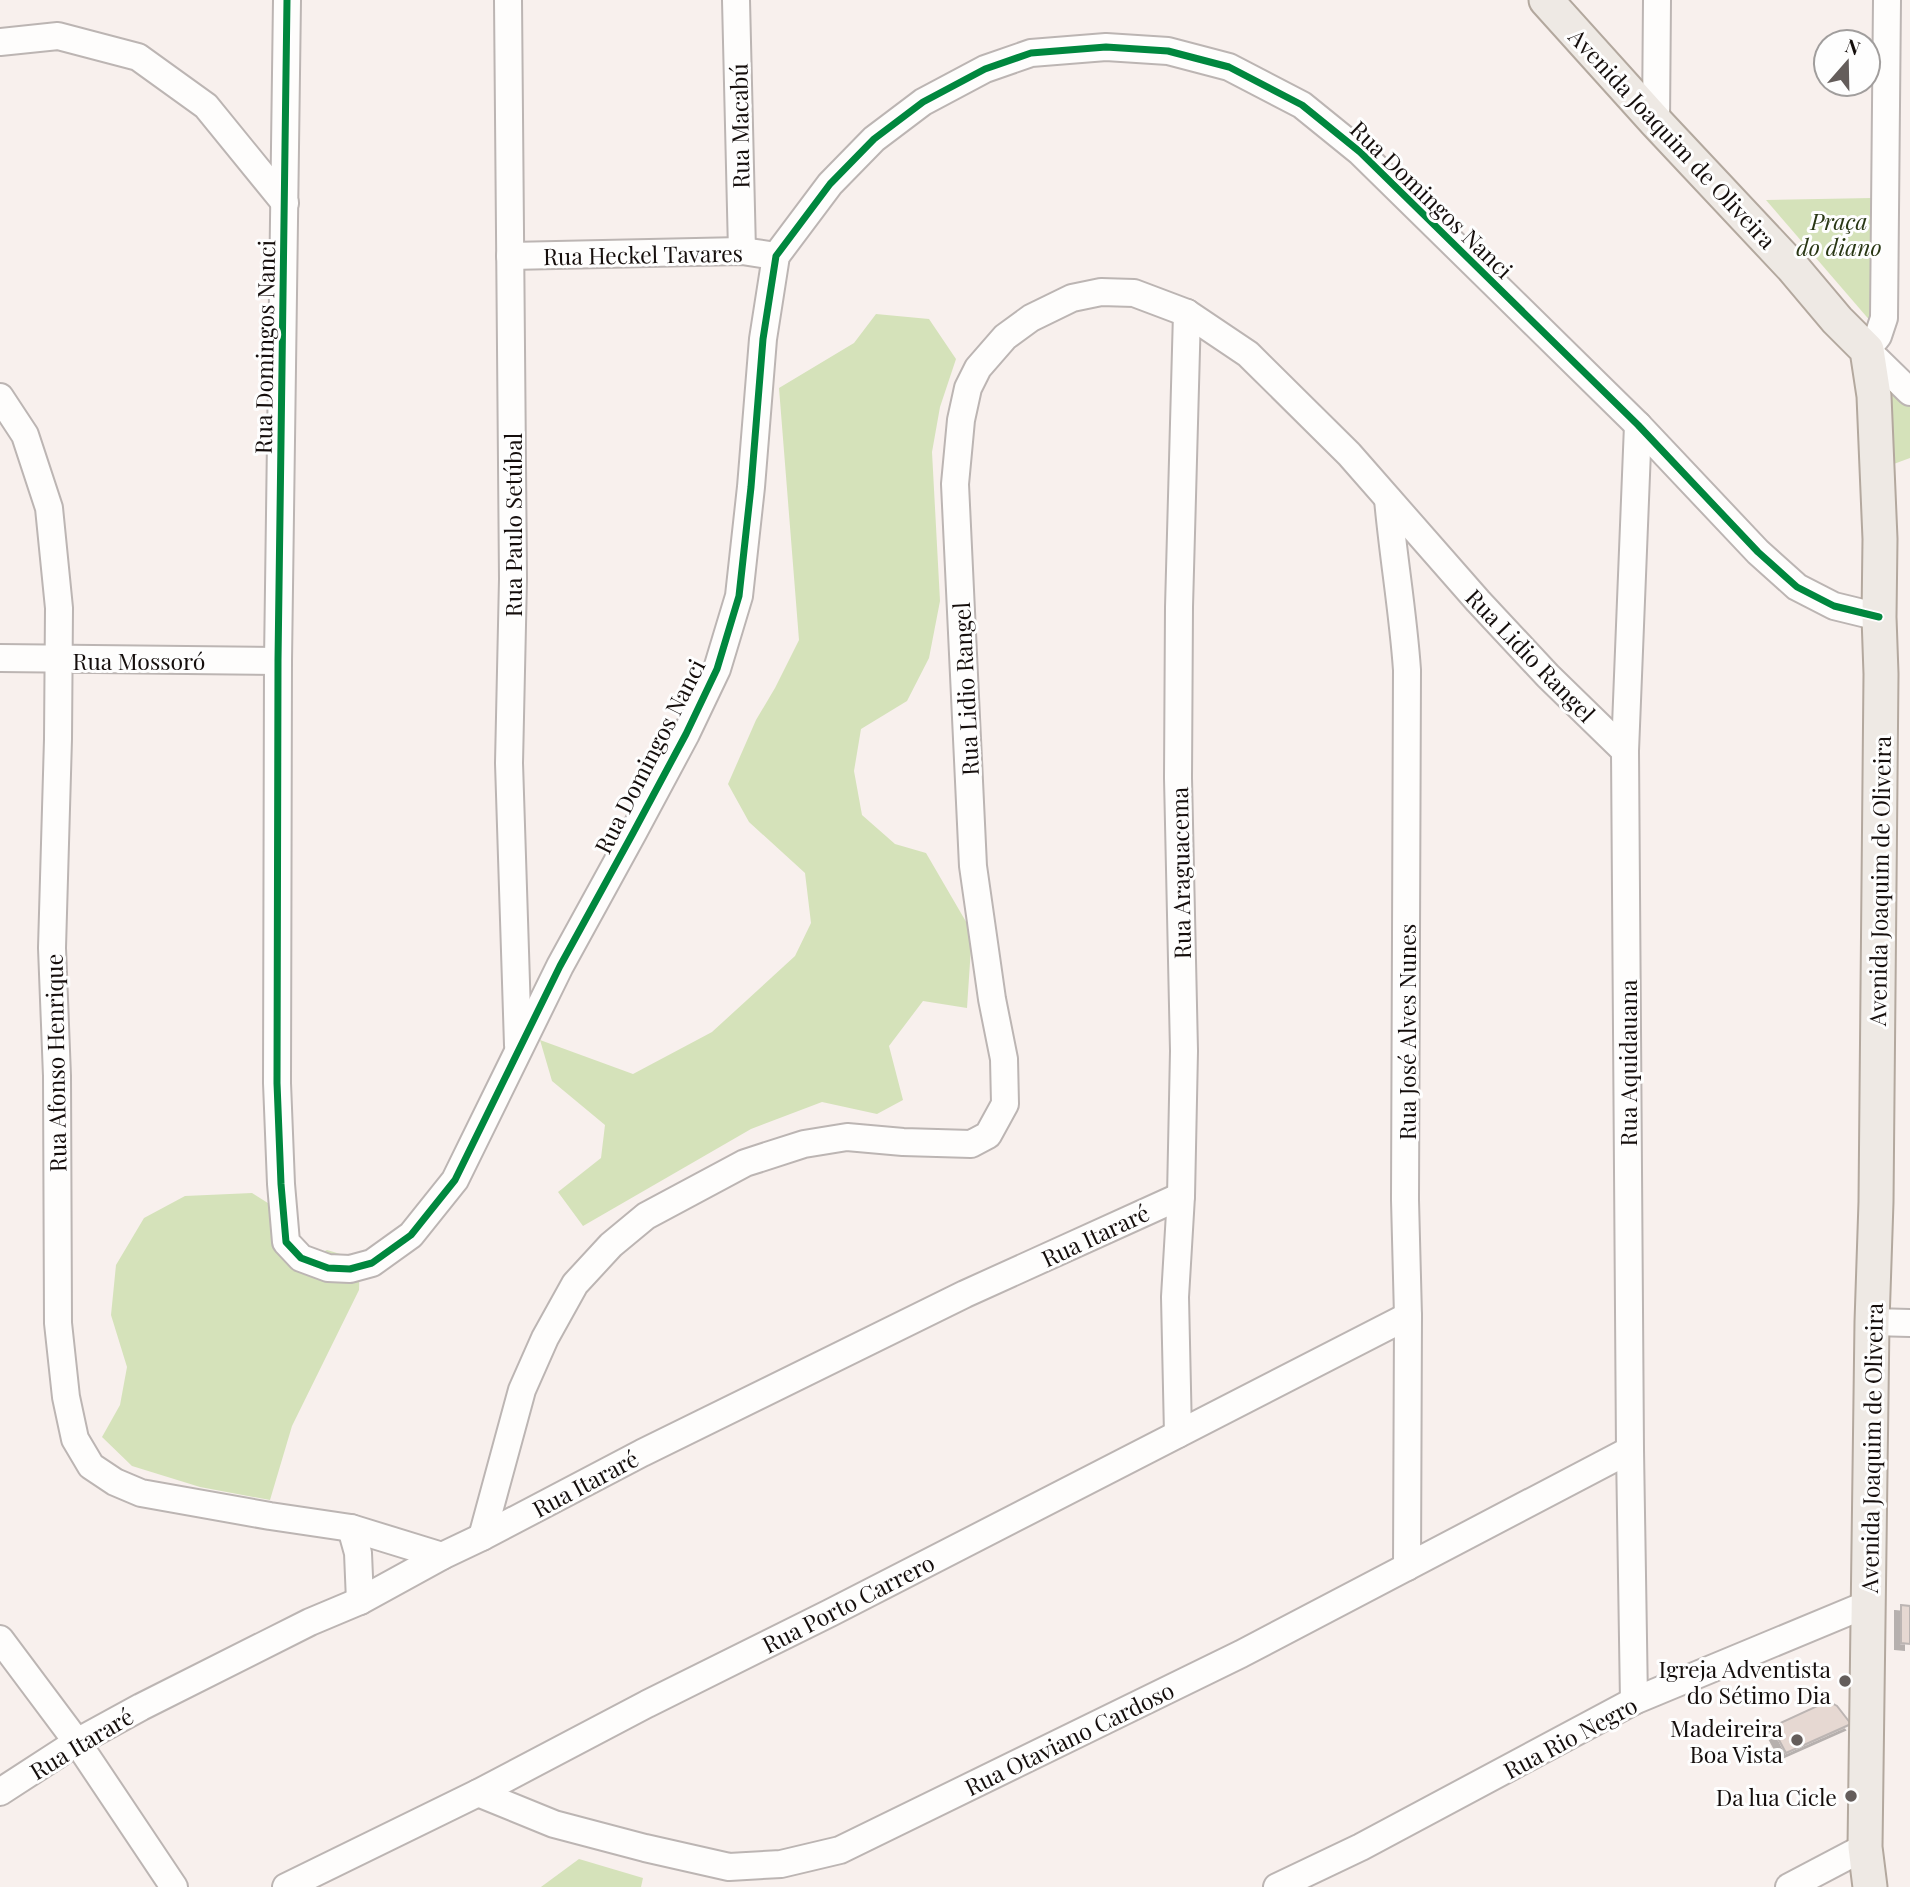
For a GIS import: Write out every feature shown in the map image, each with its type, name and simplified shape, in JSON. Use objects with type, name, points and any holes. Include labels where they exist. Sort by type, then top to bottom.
[{"type":"main road","name":"Avenida Joaquim de Oliveira","points":[[1546,0],[1794,269],[1837,320],[1867,349],[1875,409],[1880,538],[1881,701],[1865,1847],[1870,1887]]},
{"type":"street","name":"Rua Domingos Nanci","points":[[287,0],[278,661],[277,1083],[286,1242],[301,1258],[328,1269],[350,1269],[372,1263],[411,1235],[455,1180],[560,966],[679,747],[718,669],[739,596],[763,339],[776,256],[830,184],[874,139],[923,102],[985,69],[1031,52],[1106,47],[1168,51],[1229,67],[1303,105],[1360,152],[1638,425],[1758,552],[1797,587],[1834,606],[1879,617]]},
{"type":"street","name":"Rua Paulo Setúbal","points":[[508,0],[513,579],[509,762],[519,1049]]},
{"type":"street","name":"Rua Macabú","points":[[736,0],[742,251]]},
{"type":"street","points":[[1656,122],[1657,0]]},
{"type":"street","points":[[1887,0],[1884,318],[1878,336],[1867,349],[1910,392]]},
{"type":"street","points":[[0,42],[58,36],[138,57],[206,106],[285,203]]},
{"type":"street","name":"Rua Heckel Tavares","points":[[510,256],[742,251],[776,256]]},
{"type":"street","name":"Rua Lidio Rangel","points":[[482,1537],[522,1390],[545,1338],[575,1284],[611,1245],[646,1216],[745,1163],[804,1144],[847,1137],[971,1144],[988,1135],[1005,1104],[1004,1059],[992,999],[973,866],[955,484],[961,419],[968,388],[978,368],[1005,337],[1031,318],[1072,299],[1101,292],[1134,293],[1187,313],[1248,354],[1349,454],[1548,677],[1625,751]]},
{"type":"street","name":"Rua Araguacema","points":[[1178,1434],[1175,1297],[1181,1196],[1184,1051],[1178,778],[1179,646],[1187,313]]},
{"type":"street","name":"Rua Afonso Henrique","points":[[0,397],[25,435],[49,508],[59,608],[52,948],[57,1076],[58,1323],[66,1397],[75,1439],[91,1466],[115,1482],[141,1493],[351,1528],[442,1556]]},
{"type":"street","name":"Rua Aquidauana","points":[[1634,1701],[1625,751],[1638,425]]},
{"type":"street","name":"Rua José Alves Nunes","points":[[1388,499],[1404,622],[1406,670],[1407,1567]]},
{"type":"street","name":"Rua Mossoró","points":[[0,658],[278,661]]},
{"type":"street","name":"Rua Itararé","points":[[0,1792],[77,1742],[141,1707],[310,1622],[360,1601],[642,1452],[965,1294],[1181,1196]]},
{"type":"street","name":"Rua Porto Carrero","points":[[286,1887],[478,1793],[1408,1316]]},
{"type":"street","points":[[1872,1322],[1910,1323]]},
{"type":"street","name":"Rua Otaviano Cardoso","points":[[478,1793],[554,1824],[729,1867],[781,1864],[840,1850],[1241,1654],[1630,1450]]},
{"type":"street","points":[[351,1528],[358,1553],[360,1601]]},
{"type":"street","name":"Rua Rio Negro","points":[[1277,1887],[1361,1847],[1634,1701],[1870,1602]]},
{"type":"street","points":[[0,1639],[77,1742],[174,1887]]},
{"type":"street","points":[[1789,1887],[1865,1847]]},
{"type":"green space","name":"Praça do diano","points":[[1872,198],[1872,323],[1766,200]]},
{"type":"green space","points":[[876,314],[929,319],[956,359],[940,407],[932,452],[940,601],[929,658],[907,701],[861,729],[854,771],[862,815],[895,844],[926,853],[972,932],[967,1008],[923,1001],[889,1046],[903,1100],[877,1114],[822,1102],[751,1129],[583,1226],[558,1192],[601,1158],[605,1125],[552,1081],[540,1040],[633,1074],[712,1032],[795,956],[811,923],[805,873],[749,822],[728,784],[756,720],[799,640],[779,388],[854,343]]},
{"type":"green space","points":[[1891,380],[1910,397],[1910,458],[1891,465]]},
{"type":"green space","points":[[252,1193],[282,1212],[314,1256],[327,1250],[360,1260],[359,1290],[292,1426],[270,1500],[200,1487],[132,1466],[102,1437],[120,1405],[127,1367],[111,1315],[116,1265],[144,1218],[185,1196]]},
{"type":"green space","points":[[579,1859],[643,1878],[641,1887],[541,1887]]},
{"type":"building","points":[[1901,1605],[1910,1606],[1910,1644],[1901,1643]]},
{"type":"building","name":"Madeireira Boa Vista","points":[[1828,1701],[1837,1706],[1851,1724],[1786,1753],[1772,1727]]},
{"type":"cycle path","points":[[287,0],[278,661],[277,1083],[286,1242],[301,1258],[328,1268],[350,1269],[372,1263],[411,1235],[455,1180],[560,966],[686,734],[717,669],[739,596],[763,339],[776,256],[830,184],[874,139],[923,102],[985,69],[1031,53],[1106,47],[1168,51],[1229,67],[1302,105],[1360,152],[1638,425],[1758,552],[1797,587],[1834,606],[1879,617]]},
{"type":"place","name":"Igreja Adventista do Sétimo Dia","points":[[1845,1681]]},
{"type":"place","name":"Madeireira Boa Vista","points":[[1797,1740]]},
{"type":"place","name":"Da lua Cicle","points":[[1851,1796]]}]
